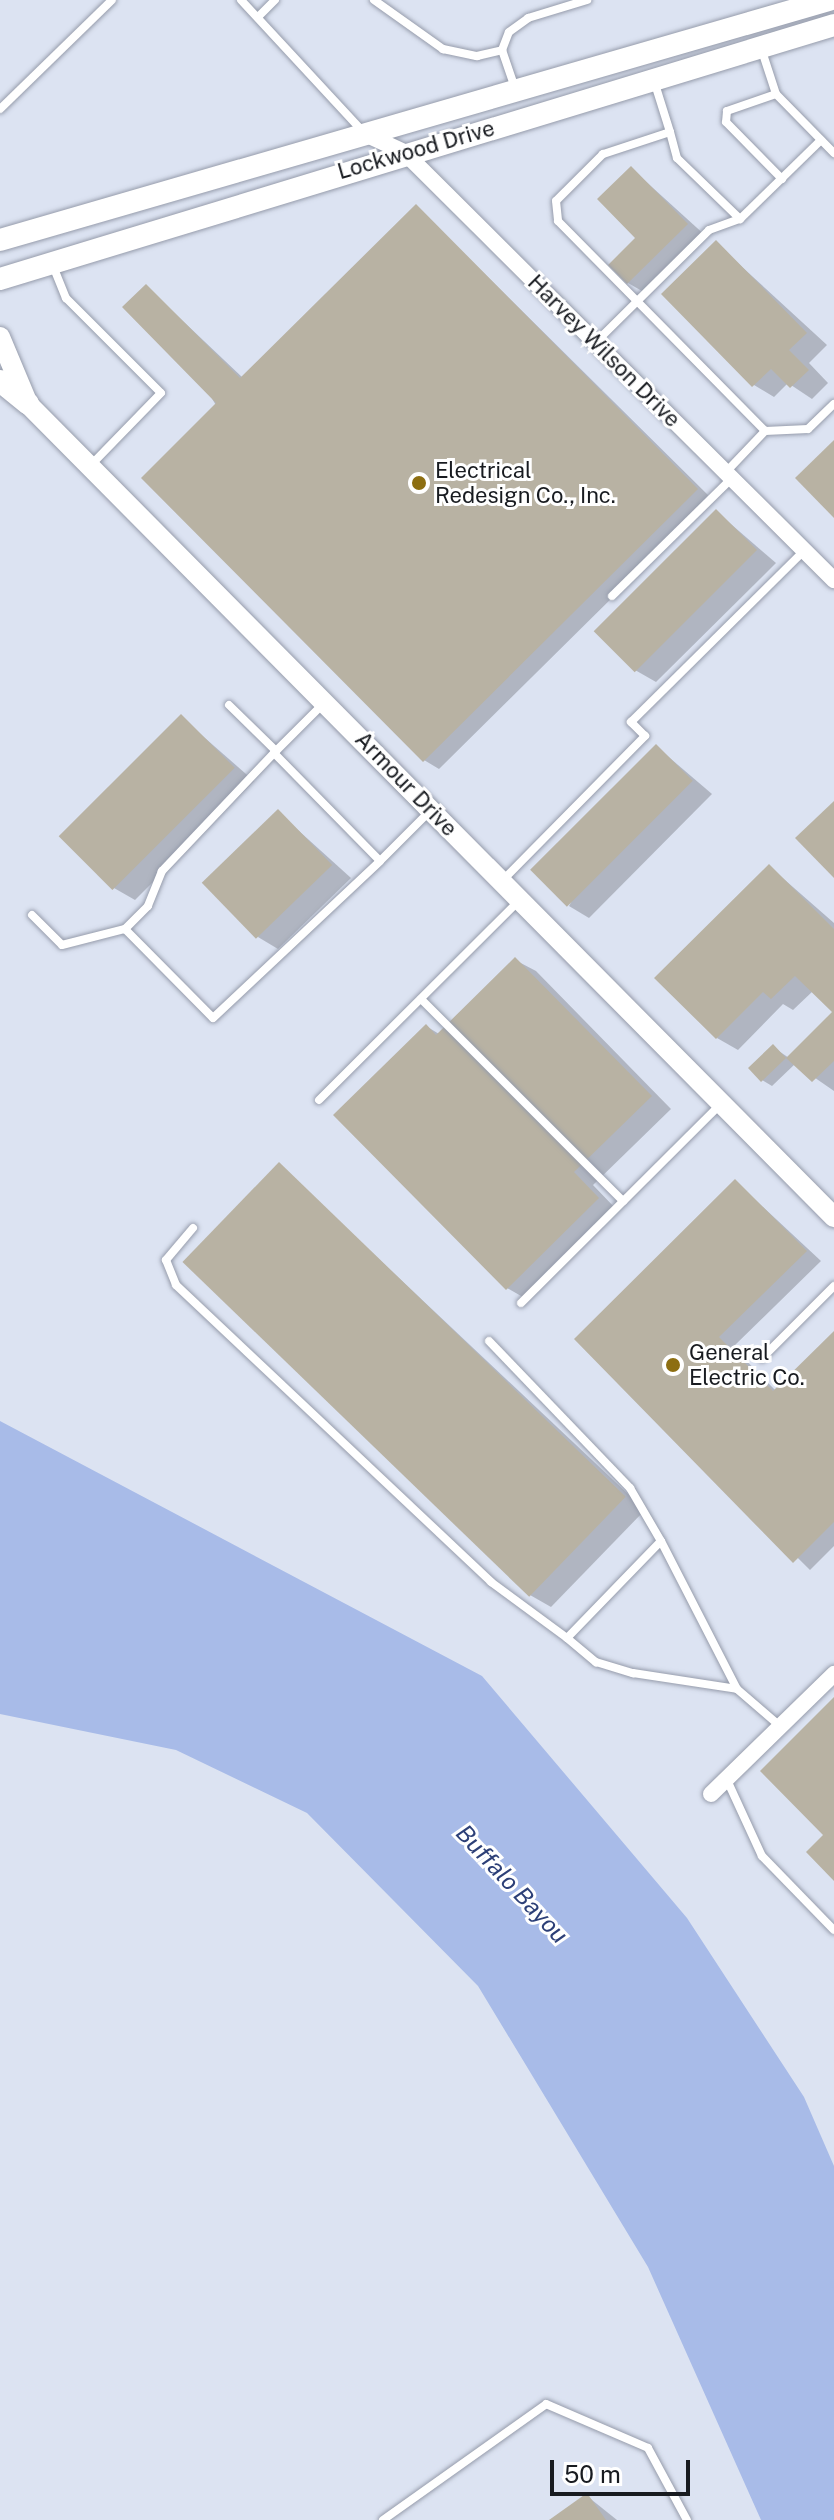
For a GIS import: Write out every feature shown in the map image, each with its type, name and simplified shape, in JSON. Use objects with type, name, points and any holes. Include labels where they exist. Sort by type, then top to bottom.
[{"type":"main road","name":"Lockwood Drive","points":[[0,240],[829,0]]},
{"type":"main road","name":"Lockwood Drive","points":[[0,279],[53,266],[404,152],[655,84],[834,25]]},
{"type":"main road","points":[[647,54],[655,84]]},
{"type":"main road","points":[[0,381],[28,404]]},
{"type":"street","name":"Harvey Wilson Drive","points":[[365,134],[404,152],[834,580]]},
{"type":"street","name":"Armour Drive","points":[[0,337],[28,404],[92,464],[834,1217]]},
{"type":"street","points":[[711,1794],[834,1674]]},
{"type":"lane","points":[[0,109],[112,0]]},
{"type":"lane","points":[[241,0],[365,134]]},
{"type":"lane","points":[[258,17],[275,0]]},
{"type":"lane","points":[[374,0],[443,49],[477,56],[502,50],[528,18],[587,0]]},
{"type":"lane","points":[[761,47],[776,94],[834,153]]},
{"type":"lane","points":[[502,50],[517,92]]},
{"type":"lane","points":[[655,84],[677,158],[740,219]]},
{"type":"lane","points":[[776,94],[727,111],[726,122],[782,179]]},
{"type":"lane","points":[[670,132],[603,154],[556,201],[558,221],[765,431],[808,429],[834,404]]},
{"type":"lane","points":[[596,342],[709,230],[740,219],[821,140]]},
{"type":"lane","points":[[53,266],[66,298],[161,393],[92,464]]},
{"type":"lane","points":[[612,596],[729,475],[765,431]]},
{"type":"lane","points":[[502,881],[645,736],[631,722],[804,551]]},
{"type":"lane","points":[[32,915],[62,945],[125,929],[148,906],[162,871],[326,702]]},
{"type":"lane","points":[[229,705],[380,861]]},
{"type":"lane","points":[[125,929],[213,1018],[432,810]]},
{"type":"lane","points":[[319,1100],[521,900]]},
{"type":"lane","points":[[421,999],[623,1201]]},
{"type":"lane","points":[[521,1303],[722,1103]]},
{"type":"lane","points":[[193,1228],[166,1260],[176,1285],[491,1582],[608,1666],[702,1689],[737,1689]]},
{"type":"lane","points":[[762,1358],[834,1286]]},
{"type":"lane","points":[[489,1341],[630,1488],[661,1541],[737,1689],[780,1727]]},
{"type":"lane","points":[[567,1638],[661,1541]]},
{"type":"lane","points":[[727,1779],[762,1856],[834,1930]]},
{"type":"lane","points":[[383,2520],[546,2404],[648,2448],[687,2520]]},
{"type":"water","name":"Buffalo Bayou","points":[[0,1421],[482,1676],[687,1918],[804,2097],[834,2166],[834,2520],[761,2520],[648,2267],[478,1986],[307,1813],[176,1750],[0,1714]]},
{"type":"building","points":[[631,166],[688,224],[627,284],[608,265],[635,238],[597,199]]},
{"type":"building","name":"Electrical Redesign Co., Inc.","points":[[416,204],[698,489],[423,762],[141,478],[216,403],[122,307],[146,284],[240,378]]},
{"type":"building","points":[[716,240],[807,333],[789,350],[809,370],[790,388],[771,369],[752,387],[661,294]]},
{"type":"building","points":[[834,440],[834,518],[795,478]]},
{"type":"building","points":[[716,509],[757,550],[635,672],[594,631]]},
{"type":"building","points":[[181,714],[235,768],[112,890],[59,836]]},
{"type":"building","points":[[656,744],[693,781],[567,907],[530,870]]},
{"type":"building","points":[[834,801],[834,878],[795,838]]},
{"type":"building","points":[[278,809],[332,865],[256,939],[202,883]]},
{"type":"building","points":[[769,864],[834,929],[834,1061],[812,1082],[786,1058],[832,1012],[795,976],[771,999],[763,992],[716,1039],[654,978]]},
{"type":"building","points":[[515,957],[652,1096],[574,1172],[599,1198],[506,1290],[333,1115],[426,1024],[436,1035]]},
{"type":"building","points":[[773,1044],[786,1058],[761,1082],[748,1068]]},
{"type":"building","points":[[279,1162],[626,1497],[529,1597],[182,1262]]},
{"type":"building","name":"General Electric Co.","points":[[735,1179],[807,1251],[719,1337],[773,1391],[834,1331],[834,1522],[793,1563],[574,1339]]},
{"type":"building","points":[[834,1697],[834,1881],[806,1852],[823,1835],[760,1771]]},
{"type":"building","points":[[587,2493],[606,2520],[549,2520]]},
{"type":"place","name":"Electrical Redesign Co., Inc.","points":[[419,483]]},
{"type":"place","name":"General Electric Co.","points":[[673,1365]]}]
